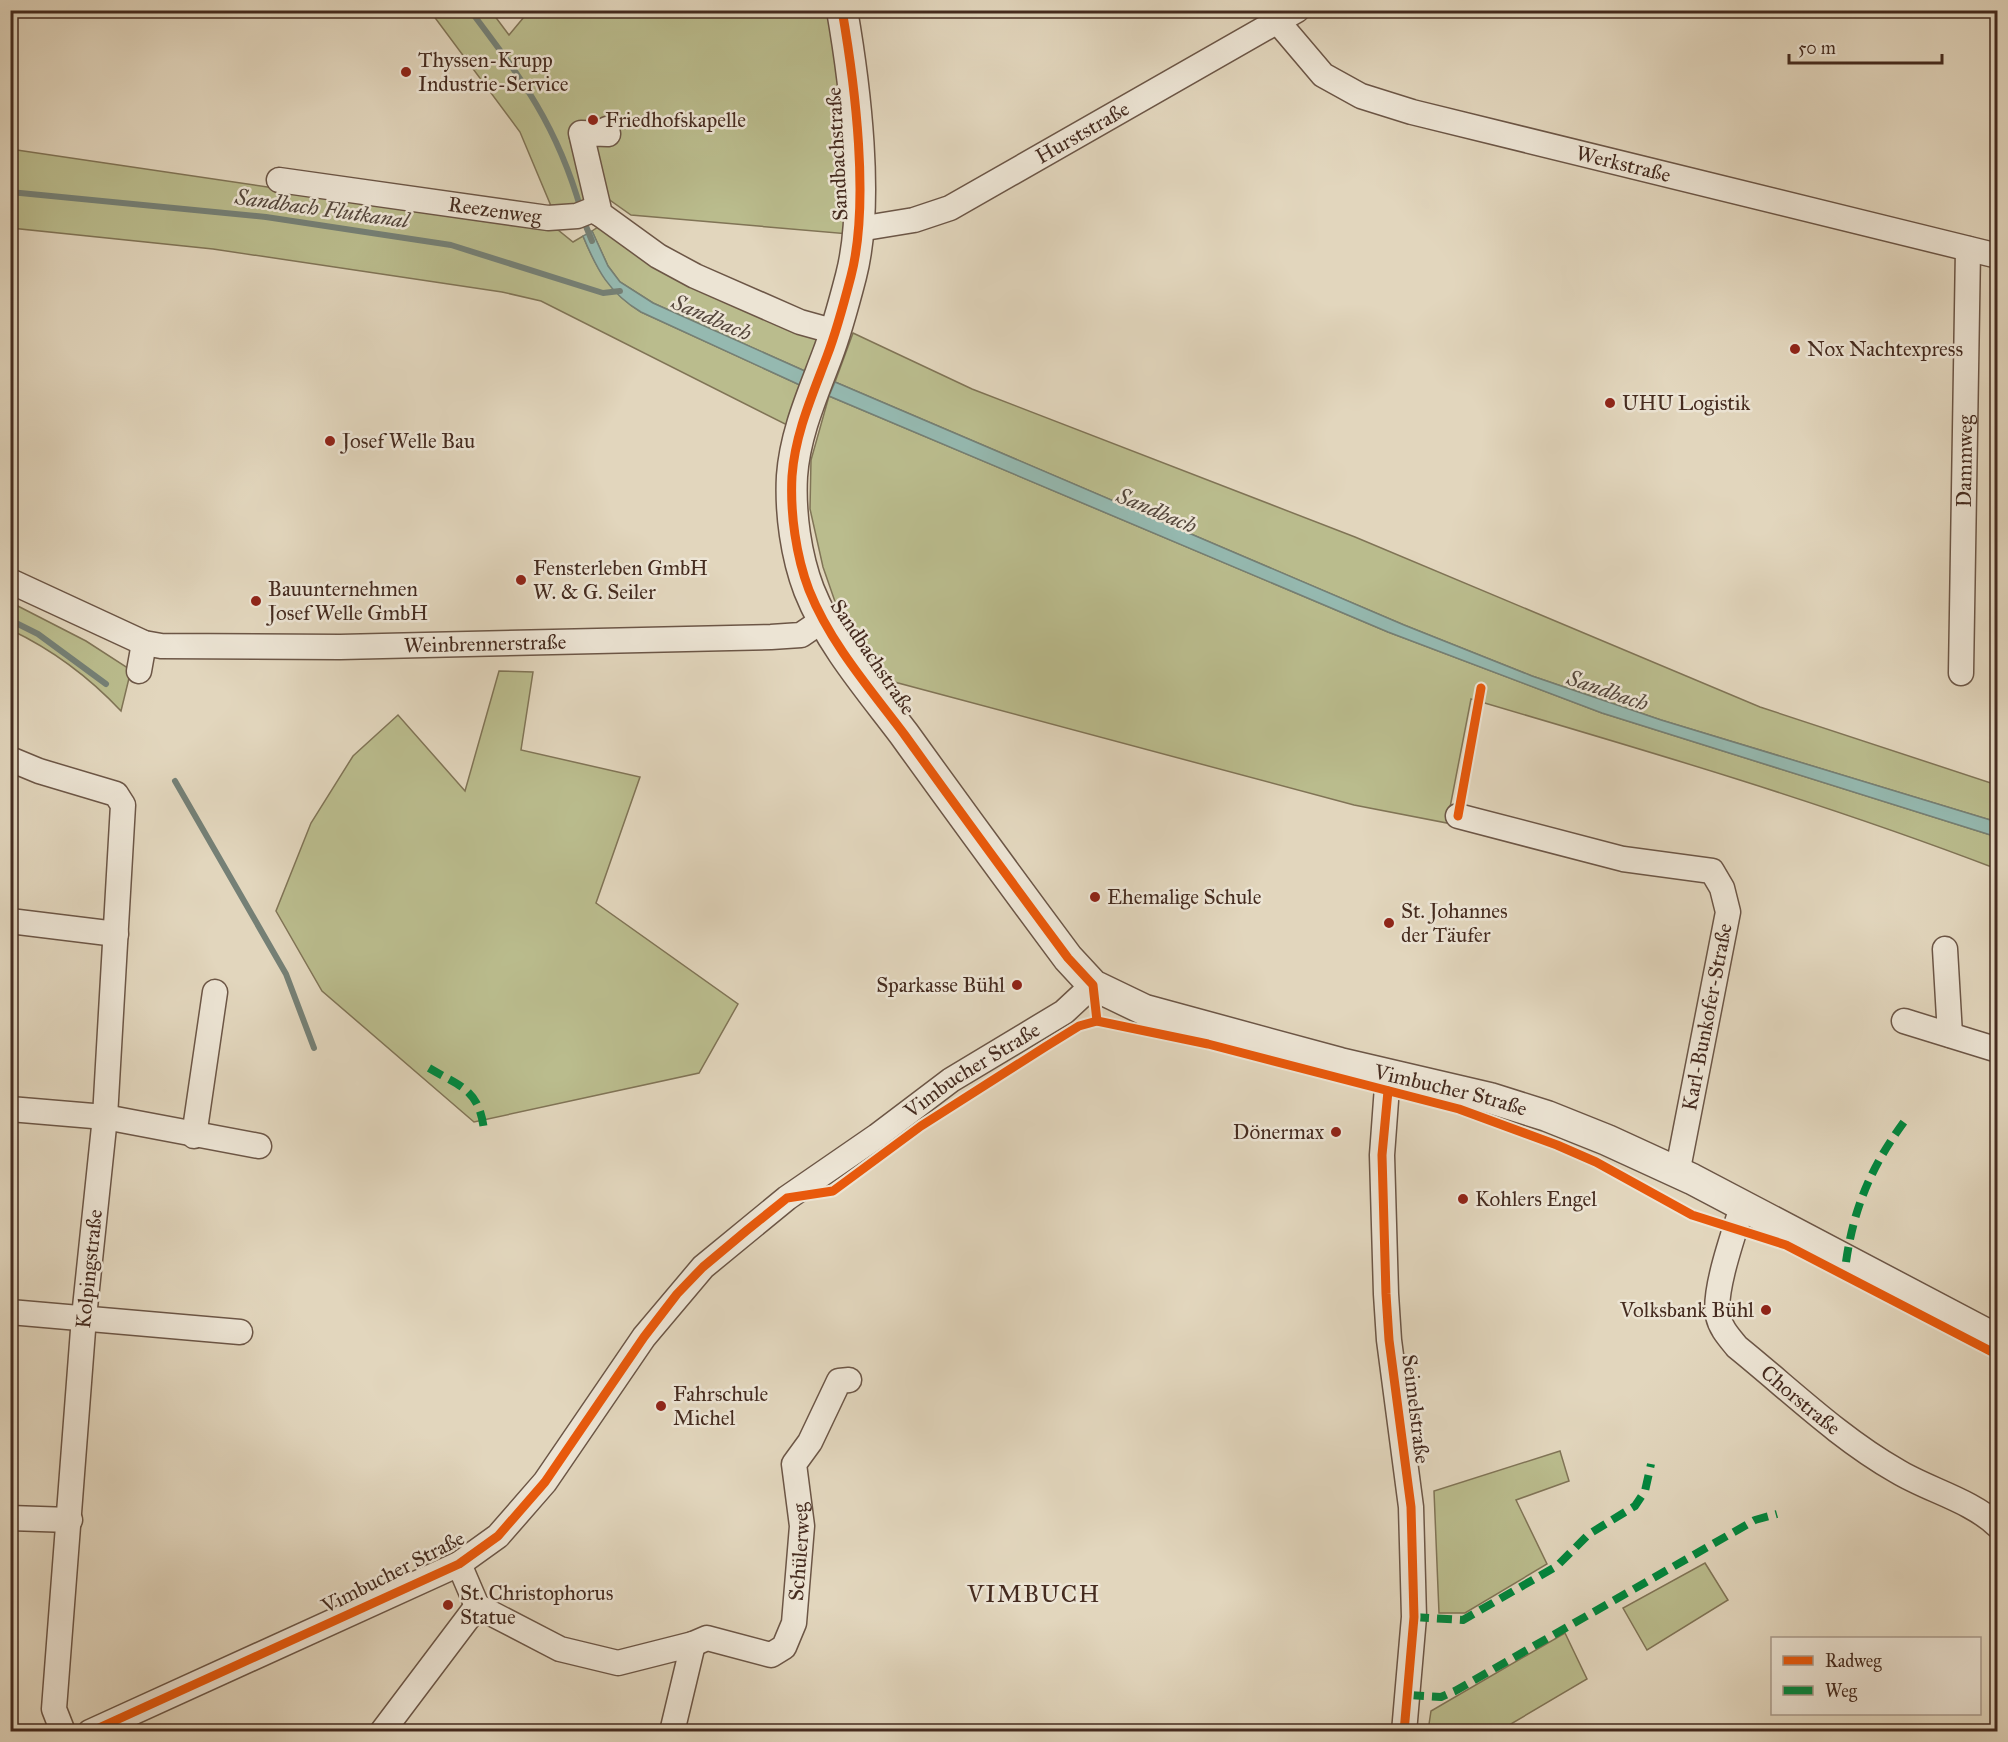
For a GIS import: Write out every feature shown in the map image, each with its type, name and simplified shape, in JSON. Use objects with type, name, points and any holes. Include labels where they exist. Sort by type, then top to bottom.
[{"type":"street","name":"Sandbachstraße","points":[[842,10],[854,97],[859,229],[852,273],[832,343],[809,403],[796,448],[792,477],[793,514],[798,550],[809,588],[823,620],[863,679],[1068,958],[1093,985]]},
{"type":"street","name":"Hurststraße","points":[[859,229],[914,220],[950,208],[1287,16]]},
{"type":"street","name":"Werkstraße","points":[[1287,16],[1323,75],[1361,96],[1412,112],[1998,256]]},
{"type":"street","points":[[607,129],[608,134],[581,133],[590,213],[658,256],[695,276],[800,322],[832,343]]},
{"type":"street","name":"Reezenweg","points":[[279,180],[548,218],[590,213]]},
{"type":"street","name":"Dammweg","points":[[1961,673],[1968,249]]},
{"type":"street","name":"Weinbrennerstraße","points":[[10,581],[144,643],[160,646],[340,647],[771,637],[801,634],[823,620]]},
{"type":"street","points":[[139,671],[144,643]]},
{"type":"street","name":"Kolpingstraße","points":[[10,759],[39,771],[116,794],[123,805],[105,1117],[84,1317],[54,1709],[63,1731]]},
{"type":"street","name":"Karl-Bunkofer-Straße","points":[[1458,816],[1623,859],[1712,871],[1722,888],[1728,912],[1677,1174]]},
{"type":"street","points":[[10,921],[116,934]]},
{"type":"street","points":[[1945,949],[1950,1035]]},
{"type":"street","name":"Vimbucher Straße","points":[[90,1731],[117,1727],[459,1564],[498,1536],[544,1482],[644,1337],[703,1267],[779,1205],[877,1136],[915,1106],[951,1080],[1064,1012],[1093,985],[1145,1010],[1329,1060],[1490,1098],[1547,1116],[1607,1140],[1677,1174],[1998,1340]]},
{"type":"street","points":[[194,1136],[215,992]]},
{"type":"street","points":[[1904,1021],[1998,1050]]},
{"type":"street","name":"Seimelstraße","points":[[1388,1073],[1383,1155],[1386,1294],[1389,1340],[1411,1507],[1414,1617],[1409,1695],[1404,1731]]},
{"type":"street","points":[[10,1109],[105,1117],[194,1136],[259,1146]]},
{"type":"street","name":"Chorstraße","points":[[1742,1207],[1717,1299],[1718,1315],[1723,1331],[1737,1347],[1896,1471],[1960,1502],[1998,1526]]},
{"type":"street","points":[[10,1312],[240,1332]]},
{"type":"street","name":"Schülerweg","points":[[477,1606],[560,1649],[618,1664],[693,1644],[707,1638],[771,1655],[784,1647],[794,1623],[802,1526],[794,1464],[810,1442],[839,1381],[849,1380]]},
{"type":"street","points":[[10,1518],[70,1520]]},
{"type":"street","points":[[382,1731],[477,1606],[459,1564]]},
{"type":"street","points":[[672,1731],[693,1644]]},
{"type":"green space","points":[[430,11],[491,11],[509,35],[529,11],[824,11],[836,23],[851,114],[849,234],[631,215],[607,198],[591,137],[569,137],[589,204],[554,213],[520,132]]},
{"type":"green space","points":[[10,149],[558,230],[573,242],[583,236],[593,259],[606,279],[630,305],[802,386],[789,426],[541,301],[502,292],[213,249],[11,228]]},
{"type":"green space","points":[[598,227],[821,340],[807,372],[653,303],[620,282],[608,266],[592,231]]},
{"type":"green space","points":[[853,333],[972,389],[1355,537],[1760,707],[1997,785],[1997,822],[1661,720],[1532,676],[1404,625],[835,382]]},
{"type":"green space","points":[[829,396],[1388,632],[1602,713],[1997,837],[1997,869],[1802,800],[1471,699],[1447,823],[1354,805],[887,680],[840,616],[823,567],[810,509],[811,460]]},
{"type":"green space","points":[[10,602],[86,641],[131,670],[121,711],[70,665],[11,630]]},
{"type":"green space","points":[[499,671],[533,672],[521,750],[640,777],[596,903],[738,1004],[699,1073],[474,1122],[322,991],[276,911],[311,823],[353,756],[398,715],[465,791]]},
{"type":"green space","points":[[1560,1451],[1569,1481],[1516,1500],[1547,1564],[1465,1613],[1439,1613],[1434,1491]]},
{"type":"green space","points":[[1705,1563],[1728,1600],[1647,1650],[1623,1608]]},
{"type":"green space","points":[[1565,1633],[1587,1679],[1499,1731],[1428,1731],[1431,1711]]},
{"type":"water","points":[[592,231],[608,266],[620,282],[653,303],[807,372],[802,386],[630,305],[612,289],[593,260],[583,236]]},
{"type":"water","points":[[835,382],[1404,625],[1532,676],[1661,720],[1997,822],[1997,837],[1602,713],[1388,632],[829,396]]},
{"type":"waterway","name":"Sandbach","points":[[470,10],[506,58],[536,104],[561,153],[581,210]]},
{"type":"waterway","name":"Sandbach Flutkanal","points":[[10,192],[266,217],[451,245],[603,293],[620,291]]},
{"type":"waterway","name":"Sandbach","points":[[583,219],[592,241]]},
{"type":"waterway","points":[[10,620],[38,634],[106,684]]},
{"type":"waterway","points":[[175,781],[286,974],[314,1048]]},
{"type":"marked path","points":[[429,1068],[459,1085],[473,1097],[482,1116],[484,1130]]},
{"type":"marked path","points":[[1846,1262],[1854,1223],[1866,1188],[1882,1155],[1904,1122]]},
{"type":"marked path","points":[[1414,1617],[1463,1620],[1557,1566],[1589,1534],[1635,1506],[1645,1491],[1651,1464]]},
{"type":"marked path","points":[[1409,1695],[1441,1697],[1455,1691],[1755,1520],[1777,1514]]},
{"type":"cycle path","points":[[842,10],[856,108],[860,180],[857,247],[846,296],[831,346],[805,415],[794,460],[792,505],[801,563],[818,610],[839,647],[1068,958],[1093,985],[1097,1021]]},
{"type":"cycle path","points":[[1458,816],[1481,688]]},
{"type":"cycle path","points":[[90,1732],[459,1564],[498,1536],[545,1482],[644,1337],[677,1294],[703,1267],[787,1198],[833,1191],[921,1126],[1079,1026],[1097,1021],[1208,1044],[1459,1109],[1557,1145],[1596,1162],[1692,1215],[1786,1245],[1998,1355]]},
{"type":"cycle path","points":[[1388,1091],[1382,1155],[1386,1294],[1389,1340],[1411,1507],[1414,1617],[1404,1732]]},
{"type":"place","name":"Thyssen-Krupp Industrie-Service","points":[[406,72]]},
{"type":"place","name":"Friedhofskapelle","points":[[593,120]]},
{"type":"place","name":"Nox Nachtexpress","points":[[1795,349]]},
{"type":"place","name":"UHU Logistik","points":[[1610,403]]},
{"type":"place","name":"Josef Welle Bau","points":[[330,441]]},
{"type":"place","name":"Fensterleben GmbH W. & G. Seiler","points":[[521,580]]},
{"type":"place","name":"Bauunternehmen Josef Welle GmbH","points":[[256,601]]},
{"type":"place","name":"Ehemalige Schule","points":[[1095,897]]},
{"type":"place","name":"St. Johannes der Täufer","points":[[1389,923]]},
{"type":"place","name":"Sparkasse Bühl","points":[[1017,985]]},
{"type":"place","name":"Dönermax","points":[[1336,1132]]},
{"type":"place","name":"Kohlers Engel","points":[[1463,1199]]},
{"type":"place","name":"Volksbank Bühl","points":[[1766,1310]]},
{"type":"place","name":"Fahrschule Michel","points":[[661,1406]]},
{"type":"place","name":"St. Christophorus Statue","points":[[448,1605]]},
{"type":"district","name":"VIMBUCH","points":[[1034,1594]]}]
